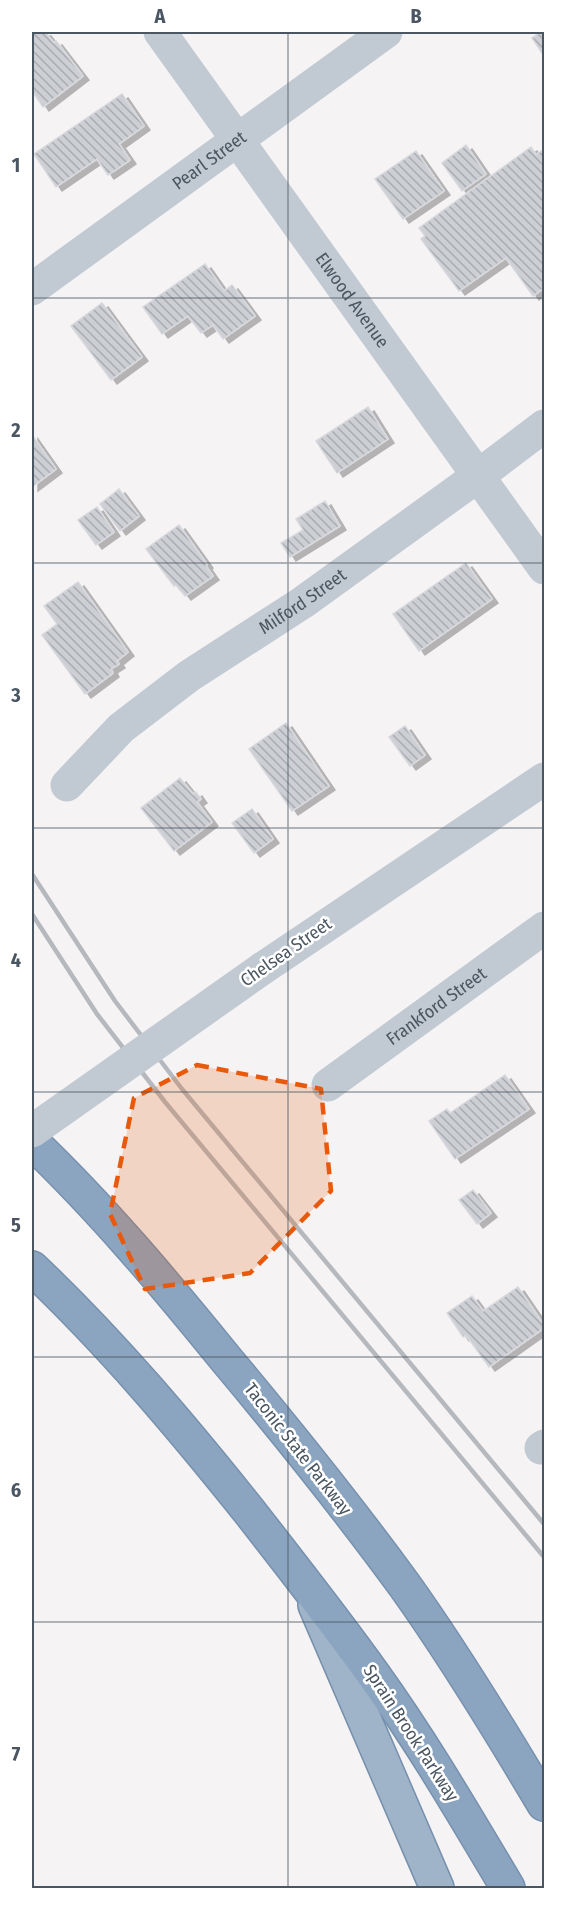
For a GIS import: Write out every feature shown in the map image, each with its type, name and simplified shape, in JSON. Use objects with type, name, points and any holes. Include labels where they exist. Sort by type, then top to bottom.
[{"type":"highway","name":"Taconic State Parkway","points":[[32,1142],[101,1210],[154,1271],[315,1469],[544,1774]]},
{"type":"highway","points":[[32,1268],[108,1345],[164,1407],[306,1584],[437,1888]]},
{"type":"highway","name":"Sprain Brook Parkway","points":[[306,1584],[373,1674],[465,1816],[508,1888]]},
{"type":"highway","points":[[405,1587],[449,1652],[544,1804]]},
{"type":"street","name":"Elwood Avenue","points":[[160,32],[544,568]]},
{"type":"street","name":"Pearl Street","points":[[32,289],[386,32]]},
{"type":"street","name":"Milford Street","points":[[67,785],[121,728],[189,676],[302,603],[544,426]]},
{"type":"street","name":"Chelsea Street","points":[[32,1131],[263,968],[544,779]]},
{"type":"street","name":"Frankford Street","points":[[328,1085],[544,928]]},
{"type":"highlighted area","points":[[197,1065],[321,1089],[331,1191],[250,1273],[145,1289],[110,1214],[134,1098]]},
{"type":"building","points":[[32,32],[45,32],[54,43],[56,41],[83,76],[43,107],[32,91]]},
{"type":"building","points":[[544,32],[544,56],[532,38]]},
{"type":"building","points":[[122,94],[144,126],[119,144],[130,160],[108,175],[97,159],[56,187],[34,154]]},
{"type":"building","points":[[466,145],[486,174],[462,191],[442,163]]},
{"type":"building","points":[[531,147],[536,155],[541,151],[544,155],[544,288],[533,296],[506,258],[459,291],[421,239],[425,236],[419,228]]},
{"type":"building","points":[[416,151],[444,191],[403,219],[375,179]]},
{"type":"building","points":[[205,264],[224,291],[232,285],[255,316],[223,339],[213,325],[201,333],[188,316],[162,334],[143,307]]},
{"type":"building","points":[[102,303],[142,357],[111,380],[71,326]]},
{"type":"building","points":[[368,407],[388,439],[337,473],[316,441]]},
{"type":"building","points":[[32,435],[56,469],[32,487]]},
{"type":"building","points":[[119,489],[139,516],[120,531],[100,504]]},
{"type":"building","points":[[325,501],[340,526],[290,557],[281,543],[303,530],[296,519]]},
{"type":"building","points":[[97,507],[114,532],[96,545],[78,520]]},
{"type":"building","points":[[179,525],[213,576],[185,596],[176,585],[174,586],[146,549]]},
{"type":"building","points":[[466,563],[492,599],[419,651],[393,614]]},
{"type":"building","points":[[78,582],[128,652],[117,661],[119,664],[111,669],[113,673],[85,694],[42,635],[57,624],[44,606]]},
{"type":"building","points":[[286,723],[329,786],[292,811],[249,749]]},
{"type":"building","points":[[405,726],[425,755],[410,766],[389,737]]},
{"type":"building","points":[[180,778],[193,794],[196,792],[201,799],[197,802],[212,822],[174,851],[141,808]]},
{"type":"building","points":[[252,809],[273,839],[254,853],[232,823]]},
{"type":"building","points":[[505,1075],[529,1109],[455,1159],[429,1121],[447,1109],[450,1113]]},
{"type":"building","points":[[473,1190],[491,1213],[477,1224],[459,1200]]},
{"type":"building","points":[[518,1287],[544,1328],[489,1367],[466,1335],[463,1337],[447,1313],[472,1296],[483,1311]]},
{"type":"railway","points":[[32,874],[115,1001],[182,1089],[544,1524]]},
{"type":"railway","points":[[32,914],[97,1014],[165,1102],[544,1557]]}]
